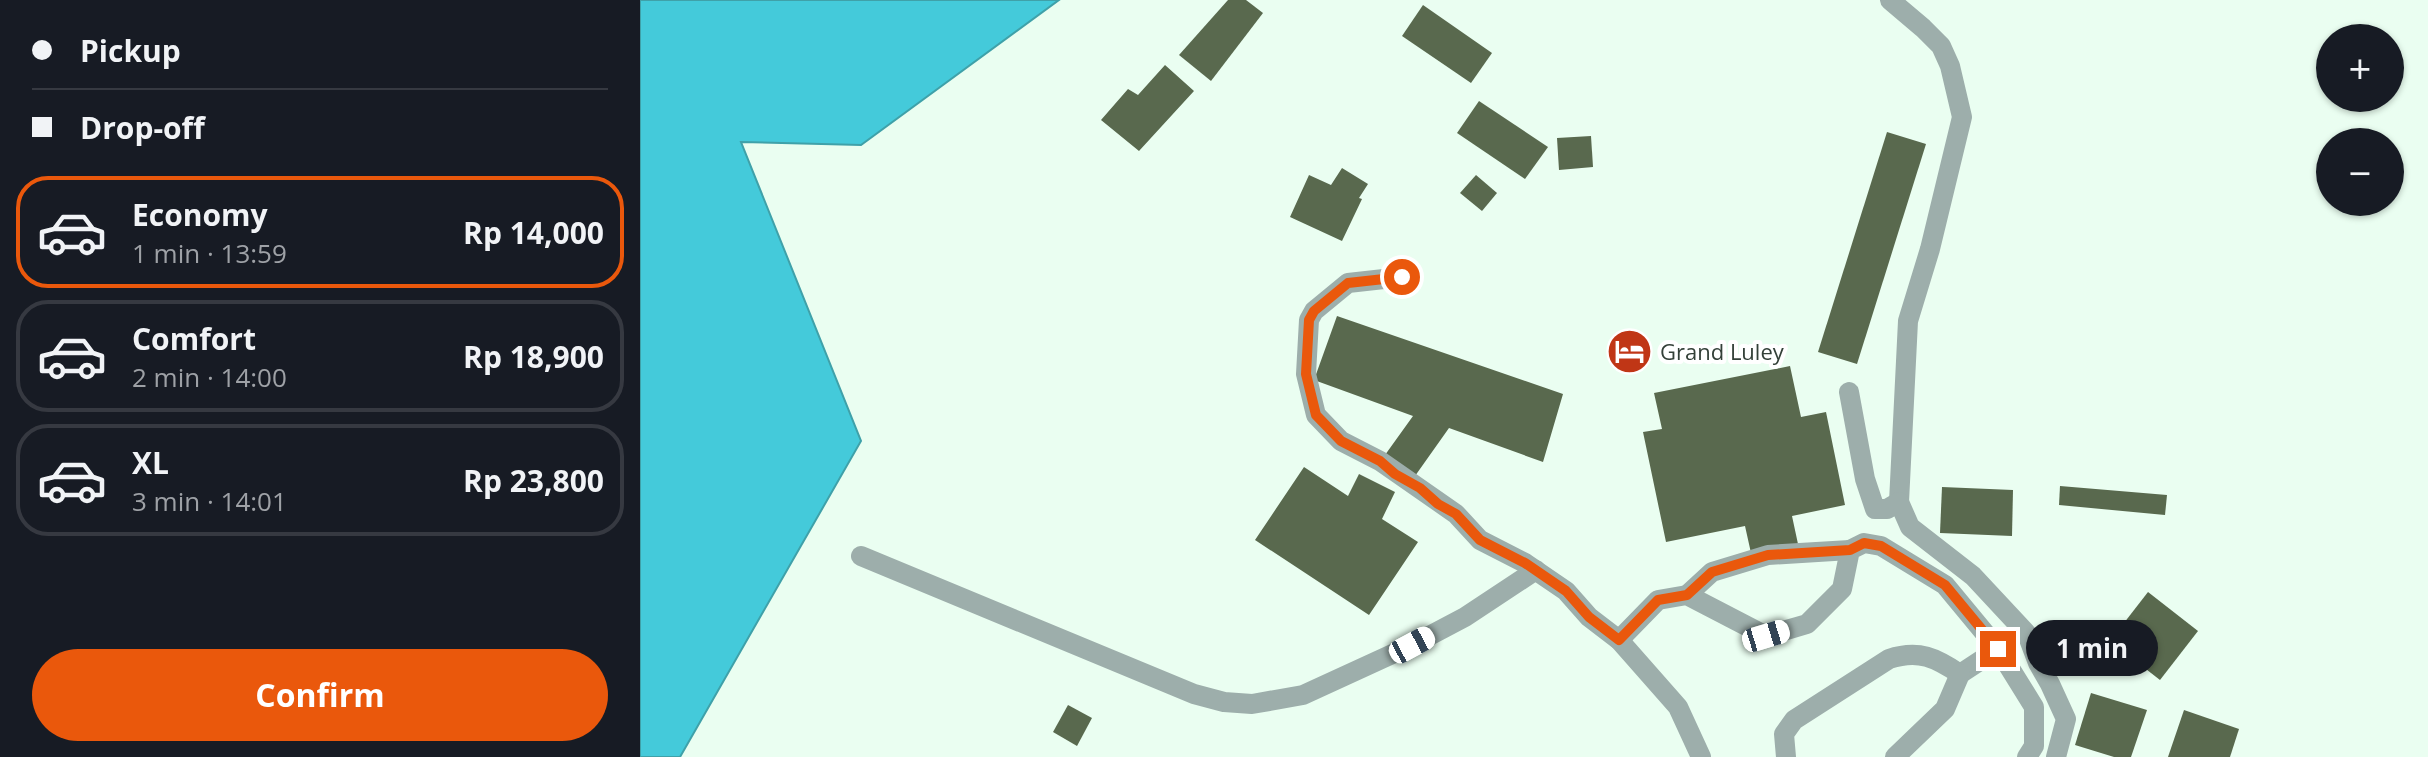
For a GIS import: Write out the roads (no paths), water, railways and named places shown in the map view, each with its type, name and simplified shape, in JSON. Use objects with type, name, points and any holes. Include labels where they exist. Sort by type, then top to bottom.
[{"type":"lane","points":[[1890,0],[1941,46],[1950,66],[1962,117],[1930,249],[1908,321],[1899,502],[1910,527],[1973,576],[2027,634],[2066,719],[2056,757]]},
{"type":"lane","points":[[1402,277],[1348,283],[1314,311],[1309,320],[1306,374],[1316,415],[1341,441],[1380,461],[1456,514],[1480,540],[1536,570],[1566,591],[1589,617],[1619,640],[1678,707],[1701,757]]},
{"type":"lane","points":[[1849,392],[1858,450],[1871,502],[1875,509],[1887,509],[1899,502]]},
{"type":"lane","points":[[1619,640],[1658,600],[1687,595],[1712,572],[1768,555],[1850,550],[1864,543],[1881,546],[1945,585],[1998,649],[2034,707],[2034,746],[2027,757]]},
{"type":"lane","points":[[1687,595],[1766,636],[1807,624],[1842,589],[1850,550]]},
{"type":"lane","points":[[861,556],[1194,694],[1224,702],[1252,704],[1303,695],[1412,645],[1465,617],[1536,570]]},
{"type":"lane","points":[[1895,757],[1945,709],[1960,674],[1998,649]]},
{"type":"lane","points":[[1786,757],[1784,734],[1794,720],[1889,659],[1905,653],[1921,653],[1960,674]]},
{"type":"water","points":[[640,0],[1059,0],[861,145],[741,142],[861,441],[680,757],[640,757]]},
{"type":"place","name":"Grand Luley","points":[[1629,351]]}]
